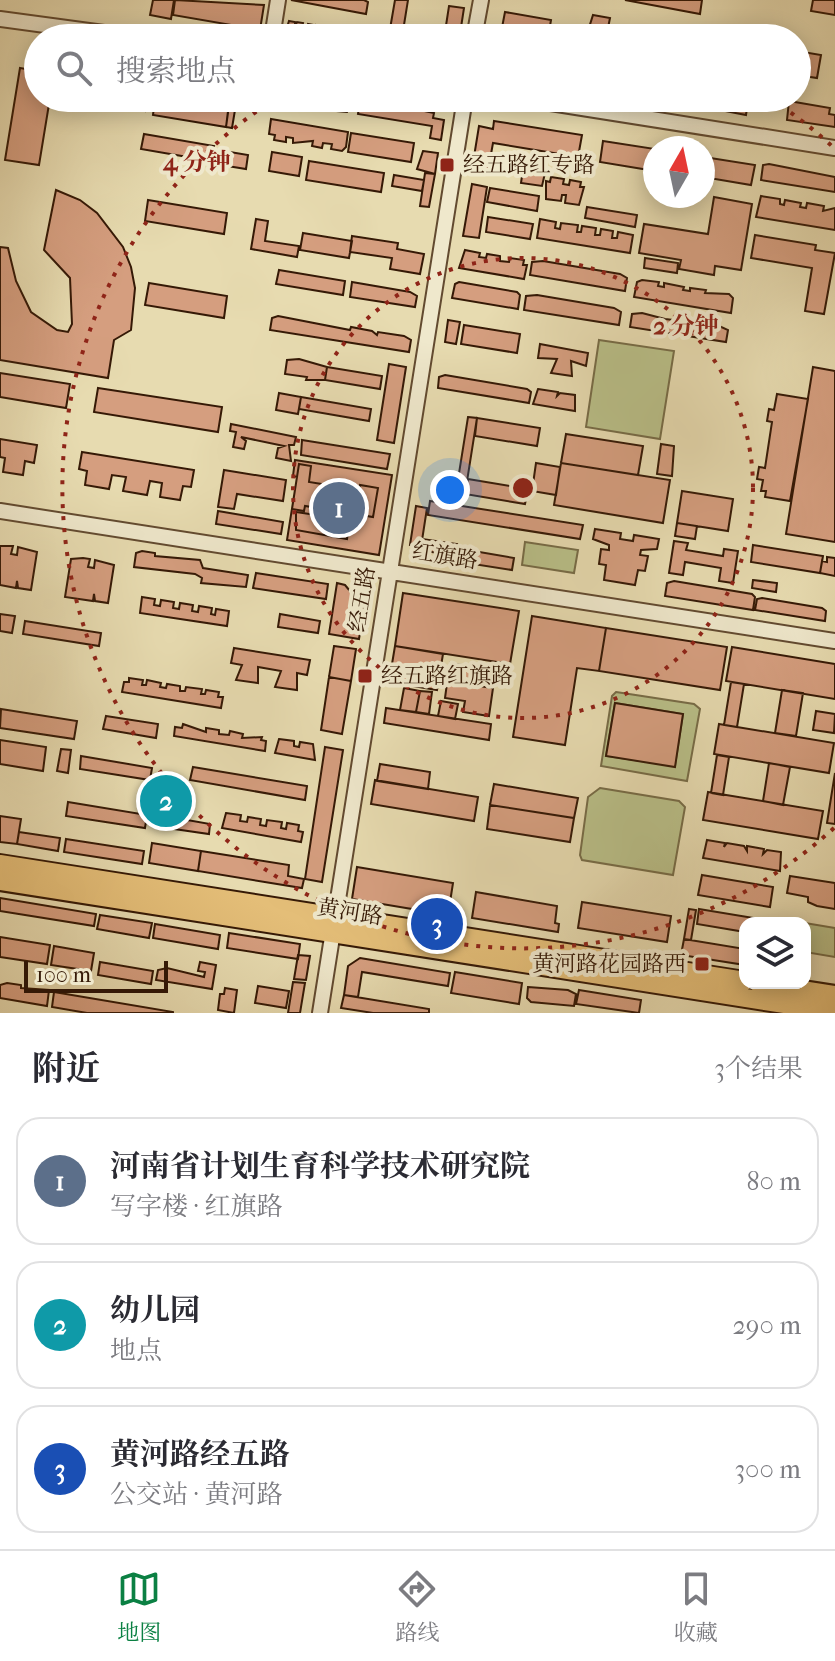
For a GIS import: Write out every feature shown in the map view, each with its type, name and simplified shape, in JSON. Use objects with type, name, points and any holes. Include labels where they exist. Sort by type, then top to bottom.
[{"type":"main road","name":"黄河路","points":[[0,864],[835,1012]]},
{"type":"main road","name":"黄河路","points":[[0,881],[739,980]]},
{"type":"main road","points":[[796,989],[835,995]]},
{"type":"street","points":[[274,24],[278,0]]},
{"type":"street","points":[[477,24],[481,0]]},
{"type":"street","points":[[0,19],[37,24]]},
{"type":"street","name":"经五路","points":[[320,1013],[463,112]]},
{"type":"street","points":[[607,112],[835,148]]},
{"type":"street","name":"红旗路","points":[[0,511],[835,641]]},
{"type":"green space","points":[[599,340],[674,351],[660,439],[586,427]]},
{"type":"green space","points":[[525,542],[578,550],[574,573],[522,565]]},
{"type":"green space","points":[[616,692],[694,704],[700,709],[687,781],[601,766],[612,696]],"holes":[[[615,703],[683,714],[675,766],[606,756]]]},
{"type":"green space","points":[[600,788],[679,801],[685,807],[673,875],[582,860],[580,855],[588,797]]},
{"type":"green space","points":[[811,924],[835,928],[835,957],[811,953]]},
{"type":"building","points":[[153,0],[174,0],[171,19],[150,15]]},
{"type":"building","points":[[175,0],[264,5],[261,24],[225,24],[173,15]]},
{"type":"building","points":[[291,0],[364,0],[368,2],[366,14]]},
{"type":"building","points":[[395,0],[408,0],[404,24],[391,24]]},
{"type":"building","points":[[625,0],[702,0],[700,14]]},
{"type":"building","points":[[813,0],[835,0],[835,15],[811,11]]},
{"type":"building","points":[[449,6],[464,8],[462,24],[446,24]]},
{"type":"building","points":[[505,12],[551,20],[550,24],[503,24]]},
{"type":"building","points":[[593,15],[610,18],[609,24],[590,24]]},
{"type":"building","points":[[811,53],[821,55],[817,78],[811,77]]},
{"type":"building","points":[[20,68],[24,69],[24,112],[48,112],[39,165],[5,160]]},
{"type":"building","points":[[811,105],[830,108],[829,114],[835,115],[835,127],[787,120],[788,112],[811,112]]},
{"type":"building","points":[[153,112],[228,112],[226,127],[153,115]]},
{"type":"building","points":[[228,112],[235,112],[232,128],[226,127]]},
{"type":"building","points":[[434,113],[433,118],[444,120],[441,140],[430,138],[432,126],[358,114]]},
{"type":"building","points":[[271,119],[348,132],[346,147],[342,151],[331,149],[332,144],[323,143],[322,148],[312,146],[313,141],[293,143],[293,138],[286,137],[286,142],[274,140],[275,135],[269,134]]},
{"type":"building","points":[[494,121],[582,135],[578,157],[493,143],[488,171],[472,169],[479,126],[493,129]]},
{"type":"building","points":[[351,133],[414,143],[411,162],[348,152]]},
{"type":"building","points":[[144,134],[214,146],[211,161],[141,149]]},
{"type":"building","points":[[603,141],[643,147],[643,169],[600,162]]},
{"type":"building","points":[[224,151],[248,155],[246,169],[221,165]]},
{"type":"building","points":[[423,151],[438,153],[435,174],[417,169]]},
{"type":"building","points":[[272,152],[302,157],[299,176],[269,171]]},
{"type":"building","points":[[715,159],[755,165],[751,185],[715,179]]},
{"type":"building","points":[[309,161],[384,173],[381,192],[306,180]]},
{"type":"building","points":[[763,165],[835,177],[835,192],[761,180]]},
{"type":"building","points":[[523,169],[545,173],[542,186],[521,183]]},
{"type":"building","points":[[425,173],[435,174],[429,207],[420,206]]},
{"type":"building","points":[[394,175],[424,180],[422,191],[392,186]]},
{"type":"building","points":[[551,177],[564,179],[563,184],[569,185],[570,180],[581,182],[580,187],[584,187],[579,205],[565,203],[566,195],[562,195],[561,201],[546,199],[546,181],[550,182]]},
{"type":"building","points":[[472,184],[487,187],[479,238],[463,236]]},
{"type":"building","points":[[490,188],[539,196],[537,211],[487,202]]},
{"type":"building","points":[[56,190],[80,200],[97,213],[123,247],[131,267],[135,288],[131,330],[114,340],[108,378],[0,360],[0,247],[8,248],[16,281],[31,312],[57,330],[68,332],[72,324],[70,278],[44,250]]},
{"type":"building","points":[[761,196],[780,199],[780,204],[784,205],[785,200],[801,203],[800,207],[806,208],[807,203],[824,206],[823,211],[835,208],[835,230],[756,217]]},
{"type":"building","points":[[715,197],[752,204],[741,270],[715,266],[714,275],[679,269],[681,260],[639,253],[644,224],[708,234]]},
{"type":"building","points":[[148,200],[227,213],[224,234],[145,221]]},
{"type":"building","points":[[587,207],[637,215],[635,227],[585,218]]},
{"type":"building","points":[[488,217],[533,224],[530,239],[486,232]]},
{"type":"building","points":[[256,219],[268,221],[265,241],[299,246],[297,257],[251,249]]},
{"type":"building","points":[[540,219],[556,222],[555,228],[560,229],[561,223],[578,225],[577,232],[581,232],[582,226],[596,228],[595,235],[600,235],[601,229],[613,231],[612,238],[617,238],[618,232],[633,235],[630,253],[537,238]]},
{"type":"building","points":[[303,233],[352,241],[349,258],[300,250]]},
{"type":"building","points":[[755,235],[816,245],[815,250],[835,253],[824,314],[805,311],[812,268],[751,258]]},
{"type":"building","points":[[352,236],[398,243],[397,249],[424,254],[420,274],[390,269],[392,258],[350,252]]},
{"type":"building","points":[[465,250],[480,253],[479,257],[486,258],[487,254],[500,256],[500,261],[509,262],[510,258],[524,260],[523,265],[527,265],[524,279],[459,268]]},
{"type":"building","points":[[645,258],[678,263],[677,273],[644,268]]},
{"type":"building","points":[[543,261],[620,274],[627,278],[625,291],[530,275],[532,262]]},
{"type":"building","points":[[279,270],[345,281],[343,295],[276,284]]},
{"type":"building","points":[[352,282],[410,292],[417,296],[415,307],[350,297]]},
{"type":"building","points":[[459,282],[517,292],[520,295],[518,309],[452,298],[455,284]]},
{"type":"building","points":[[637,282],[659,282],[658,286],[664,287],[664,283],[684,287],[683,290],[690,291],[690,288],[706,290],[705,293],[729,294],[733,298],[731,313],[634,297]]},
{"type":"building","points":[[149,283],[227,296],[224,318],[145,305]]},
{"type":"building","points":[[537,295],[614,308],[621,312],[619,325],[524,310],[526,296]]},
{"type":"building","points":[[632,314],[717,325],[728,330],[726,342],[630,327]]},
{"type":"building","points":[[278,316],[350,330],[351,327],[372,331],[377,335],[378,332],[404,336],[411,340],[409,352],[270,330],[272,318]]},
{"type":"building","points":[[448,320],[460,322],[456,344],[445,342]]},
{"type":"building","points":[[464,325],[520,334],[517,353],[461,344]]},
{"type":"building","points":[[540,344],[588,353],[586,366],[571,361],[572,376],[551,373],[557,359],[538,358]]},
{"type":"building","points":[[299,359],[327,367],[325,380],[306,380],[307,377],[285,374],[287,360]]},
{"type":"building","points":[[389,364],[406,367],[394,443],[377,440]]},
{"type":"building","points":[[327,367],[382,376],[380,389],[325,380]]},
{"type":"building","points":[[813,367],[835,371],[835,542],[786,534]]},
{"type":"building","points":[[0,373],[70,384],[66,408],[0,397]]},
{"type":"building","points":[[445,375],[527,389],[531,392],[529,403],[438,388],[439,377]]},
{"type":"building","points":[[98,388],[222,407],[218,432],[94,412]]},
{"type":"building","points":[[538,389],[558,392],[557,396],[560,393],[575,395],[575,411],[533,404]]},
{"type":"building","points":[[279,393],[301,397],[298,414],[276,410]]},
{"type":"building","points":[[777,394],[808,399],[790,501],[765,497],[766,491],[761,491],[763,480],[757,479],[759,467],[765,468],[772,422],[767,421],[769,409],[774,410]]},
{"type":"building","points":[[301,397],[371,409],[369,421],[299,409]]},
{"type":"building","points":[[468,417],[477,418],[465,494],[456,492]]},
{"type":"building","points":[[477,418],[540,428],[537,446],[475,436]]},
{"type":"building","points":[[231,424],[296,437],[294,445],[289,445],[291,461],[276,458],[278,448],[284,446],[241,437],[246,441],[244,449],[233,447],[236,432],[230,431]]},
{"type":"building","points":[[566,434],[643,446],[638,475],[561,463]]},
{"type":"building","points":[[0,439],[37,445],[34,463],[25,461],[23,475],[3,472],[5,458],[0,457]]},
{"type":"building","points":[[302,440],[390,454],[387,469],[301,455]]},
{"type":"building","points":[[661,444],[674,446],[672,476],[657,474]]},
{"type":"building","points":[[82,452],[194,470],[191,487],[183,486],[180,500],[160,497],[162,483],[150,481],[147,495],[123,491],[126,477],[112,475],[109,489],[85,485],[87,471],[79,469]]},
{"type":"building","points":[[295,460],[392,475],[379,555],[287,540],[297,477],[293,476]]},
{"type":"building","points":[[536,463],[560,467],[556,495],[532,491]]},
{"type":"building","points":[[561,463],[670,480],[663,523],[554,505]]},
{"type":"building","points":[[299,464],[311,466],[309,482],[359,490],[360,485],[378,488],[373,517],[305,506],[304,511],[292,509]]},
{"type":"building","points":[[224,470],[286,480],[283,501],[237,494],[234,509],[218,507]]},
{"type":"building","points":[[468,479],[528,489],[525,504],[465,494]]},
{"type":"building","points":[[682,491],[733,499],[728,531],[677,523]]},
{"type":"building","points":[[430,501],[583,525],[580,539],[428,515]]},
{"type":"building","points":[[416,506],[427,508],[421,547],[410,545]]},
{"type":"building","points":[[218,511],[283,522],[281,534],[216,524]]},
{"type":"building","points":[[296,512],[350,520],[347,539],[296,530]]},
{"type":"building","points":[[677,523],[697,526],[695,539],[675,536]]},
{"type":"building","points":[[595,529],[621,533],[620,539],[633,541],[634,535],[659,539],[657,549],[641,550],[640,555],[648,556],[645,571],[638,570],[635,585],[604,580],[606,565],[599,564],[601,549],[609,550],[609,545],[593,539]]},
{"type":"building","points":[[422,539],[457,544],[455,556],[420,550]]},
{"type":"building","points":[[674,541],[688,543],[686,550],[723,556],[724,549],[738,551],[733,583],[719,581],[721,568],[685,562],[683,575],[669,573]]},
{"type":"building","points":[[753,545],[823,556],[820,573],[751,562]]},
{"type":"building","points":[[0,546],[13,546],[11,554],[17,555],[18,547],[37,552],[31,590],[18,588],[17,581],[16,588],[0,585]]},
{"type":"building","points":[[456,548],[514,558],[512,570],[454,561]]},
{"type":"building","points":[[136,553],[155,553],[155,556],[200,560],[203,568],[248,575],[246,587],[201,583],[202,578],[195,574],[134,567]]},
{"type":"building","points":[[827,557],[835,558],[835,576],[820,573],[822,561],[827,562]]},
{"type":"building","points":[[71,559],[90,559],[88,567],[94,568],[95,560],[114,565],[108,603],[95,601],[94,594],[93,601],[65,597]]},
{"type":"building","points":[[256,573],[328,584],[326,599],[253,588]]},
{"type":"building","points":[[753,580],[777,583],[776,592],[752,588]]},
{"type":"building","points":[[674,581],[752,594],[755,597],[753,610],[665,596],[667,583]]},
{"type":"building","points":[[337,583],[345,585],[364,608],[359,639],[329,634]]},
{"type":"building","points":[[403,593],[519,611],[510,664],[395,646]]},
{"type":"building","points":[[142,597],[155,599],[154,605],[160,606],[161,600],[174,602],[173,608],[179,609],[180,603],[193,605],[192,611],[198,612],[199,606],[212,608],[211,614],[215,615],[216,609],[229,611],[227,626],[140,613]]},
{"type":"building","points":[[757,599],[822,608],[826,611],[825,621],[755,610]]},
{"type":"building","points":[[0,614],[15,616],[12,633],[0,631]]},
{"type":"building","points":[[280,614],[320,621],[318,633],[278,627]]},
{"type":"building","points":[[532,616],[606,628],[599,671],[577,668],[565,745],[513,737]]},
{"type":"building","points":[[25,621],[101,633],[99,646],[23,634]]},
{"type":"building","points":[[606,628],[727,647],[720,690],[599,671]]},
{"type":"building","points":[[334,646],[356,649],[351,681],[329,677]]},
{"type":"building","points":[[395,646],[443,654],[437,690],[389,682]]},
{"type":"building","points":[[732,647],[835,664],[835,699],[726,681]]},
{"type":"building","points":[[234,648],[310,660],[307,675],[297,673],[297,690],[275,687],[281,671],[258,667],[258,683],[236,680],[242,665],[231,663]]},
{"type":"building","points":[[450,663],[494,670],[492,683],[448,676]]},
{"type":"building","points":[[448,676],[479,681],[478,686],[493,688],[489,716],[463,712],[465,701],[445,698]]},
{"type":"building","points":[[329,677],[351,681],[342,734],[321,730]]},
{"type":"building","points":[[129,678],[143,680],[142,685],[146,685],[147,680],[161,683],[160,687],[166,688],[167,684],[180,686],[180,691],[185,691],[186,687],[202,689],[201,694],[205,694],[206,690],[219,692],[218,697],[223,697],[221,708],[122,692],[124,682],[129,682]]},
{"type":"building","points":[[731,682],[744,684],[737,727],[724,725]]},
{"type":"building","points":[[404,688],[420,691],[416,712],[400,710]]},
{"type":"building","points":[[782,690],[803,693],[796,736],[775,733]]},
{"type":"building","points":[[420,691],[432,692],[429,714],[416,712]]},
{"type":"building","points":[[441,701],[458,704],[455,719],[438,716]]},
{"type":"building","points":[[615,703],[683,714],[675,767],[606,756]]},
{"type":"building","points":[[386,708],[491,724],[489,740],[384,723]]},
{"type":"building","points":[[1,709],[77,721],[74,739],[0,728]]},
{"type":"building","points":[[816,711],[835,714],[834,733],[813,730]]},
{"type":"building","points":[[106,716],[158,724],[156,738],[103,729]]},
{"type":"building","points":[[183,724],[206,732],[206,728],[219,730],[219,734],[229,735],[230,731],[243,734],[242,738],[262,737],[261,740],[266,741],[265,751],[174,736],[175,727],[182,728]]},
{"type":"building","points":[[719,724],[834,743],[829,773],[714,754]]},
{"type":"building","points":[[279,739],[294,741],[294,746],[299,747],[300,742],[313,744],[315,760],[275,753]]},
{"type":"building","points":[[0,740],[46,747],[43,771],[0,764]]},
{"type":"building","points":[[325,747],[343,750],[322,882],[305,879]]},
{"type":"building","points":[[61,749],[71,750],[68,773],[57,771]]},
{"type":"building","points":[[717,755],[729,757],[723,795],[711,793]]},
{"type":"building","points":[[81,756],[152,768],[150,780],[80,769]]},
{"type":"building","points":[[769,763],[790,767],[783,805],[763,801]]},
{"type":"building","points":[[380,764],[430,772],[428,789],[377,781]]},
{"type":"building","points":[[193,767],[307,786],[305,800],[190,780]]},
{"type":"building","points":[[835,773],[835,824],[827,823]]},
{"type":"building","points":[[375,780],[478,797],[474,821],[371,804]]},
{"type":"building","points":[[494,784],[578,798],[574,818],[490,805]]},
{"type":"building","points":[[162,785],[175,787],[170,817],[210,824],[209,834],[153,826]]},
{"type":"building","points":[[708,792],[823,811],[818,839],[703,820]]},
{"type":"building","points":[[68,802],[147,815],[145,828],[66,816]]},
{"type":"building","points":[[490,805],[574,818],[570,842],[487,829]]},
{"type":"building","points":[[226,813],[241,815],[240,821],[247,822],[248,817],[261,819],[260,825],[266,826],[267,820],[282,822],[281,828],[286,829],[287,823],[299,825],[298,831],[303,832],[301,842],[222,828]]},
{"type":"building","points":[[0,816],[21,819],[17,844],[0,842]]},
{"type":"building","points":[[19,832],[60,838],[58,851],[17,844]]},
{"type":"building","points":[[66,839],[144,851],[142,864],[64,852]]},
{"type":"building","points":[[707,840],[725,843],[724,847],[727,843],[744,846],[747,851],[747,846],[764,849],[763,854],[767,850],[781,852],[780,871],[703,858]]},
{"type":"building","points":[[152,843],[201,851],[198,871],[149,863]]},
{"type":"building","points":[[201,851],[289,865],[288,876],[304,879],[302,888],[198,871]]},
{"type":"building","points":[[357,867],[453,883],[448,915],[352,899]]},
{"type":"building","points":[[702,875],[773,887],[770,907],[698,895]]},
{"type":"building","points":[[790,876],[835,883],[835,909],[808,902],[808,897],[787,893]]},
{"type":"building","points":[[476,892],[557,906],[555,923],[559,924],[558,932],[472,918]]},
{"type":"building","points":[[0,898],[96,914],[94,926],[0,911]]},
{"type":"building","points":[[582,902],[671,916],[667,942],[578,928]]},
{"type":"building","points":[[689,909],[696,910],[691,940],[684,939]]},
{"type":"building","points":[[699,909],[748,917],[739,917],[739,931],[697,924]]},
{"type":"building","points":[[100,915],[152,923],[149,938],[97,929]]},
{"type":"building","points":[[155,924],[220,935],[218,949],[153,938]]},
{"type":"building","points":[[229,933],[300,944],[298,959],[227,948]]},
{"type":"building","points":[[0,937],[50,945],[47,964],[0,957]]},
{"type":"building","points":[[684,939],[739,948],[739,964],[681,955]]},
{"type":"building","points":[[54,946],[94,953],[91,971],[51,965]]},
{"type":"building","points":[[298,955],[310,956],[306,980],[294,979]]},
{"type":"building","points":[[360,958],[450,973],[448,986],[362,972],[358,997],[344,995],[348,966]]},
{"type":"building","points":[[100,962],[153,971],[151,984],[98,975]]},
{"type":"building","points":[[200,962],[216,965],[212,989],[156,980],[158,970],[167,968],[204,977],[205,972],[198,971]]},
{"type":"building","points":[[455,972],[522,983],[519,1004],[451,993]]},
{"type":"building","points":[[293,982],[305,983],[300,1013],[288,1013]]},
{"type":"building","points":[[0,985],[21,985],[21,988],[49,990],[47,1006],[0,998]]},
{"type":"building","points":[[258,986],[289,991],[286,1008],[255,1003]]},
{"type":"building","points":[[528,987],[568,990],[576,994],[574,1006],[531,1002],[527,998]]},
{"type":"building","points":[[225,988],[237,990],[234,1013],[218,1010],[220,994],[224,994]]},
{"type":"building","points":[[579,990],[641,1000],[639,1013],[576,1004]]},
{"type":"building","points":[[54,992],[173,1013],[87,1013],[52,1007]]},
{"type":"building","points":[[344,995],[429,1009],[429,1013],[373,1013],[341,1008]]},
{"type":"place","name":"经五路红专路","points":[[447,165]]},
{"type":"place","name":"河南省计划生育科学技术研究院","points":[[339,508]]},
{"type":"place","name":"经五路红旗路","points":[[365,676]]},
{"type":"place","name":"幼儿园","points":[[166,801]]},
{"type":"place","name":"黄河路经五路","points":[[437,924]]},
{"type":"place","name":"黄河路花园路西","points":[[702,964]]}]
